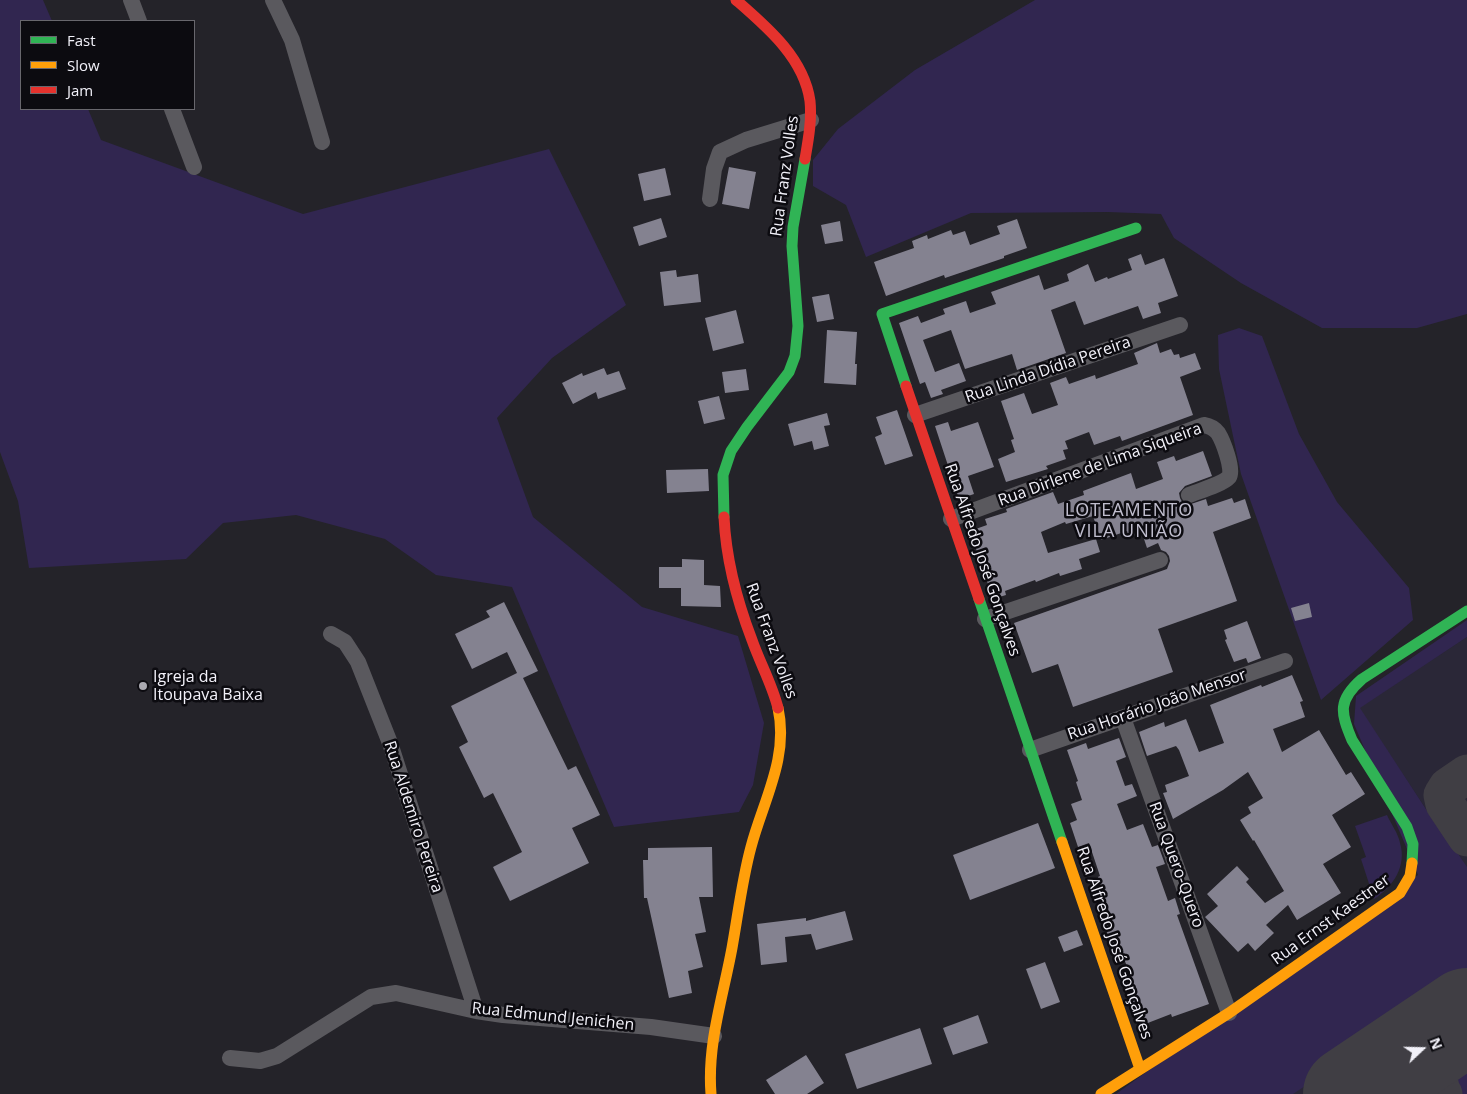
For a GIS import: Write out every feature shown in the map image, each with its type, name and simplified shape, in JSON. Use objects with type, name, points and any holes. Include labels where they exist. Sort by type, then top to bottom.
[{"type":"street","points":[[131,0],[139,20]]},
{"type":"street","points":[[273,0],[292,40],[322,142]]},
{"type":"street","name":"Rua Franz Volles","points":[[711,1094],[709,1078],[710,1059],[749,856],[777,767],[781,741],[780,716],[773,690],[741,613],[730,575],[725,539],[723,476],[728,457],[792,367],[796,351],[797,320],[792,242],[795,204],[811,120],[806,84],[798,68],[771,33],[736,0]]},
{"type":"street","points":[[172,110],[194,167]]},
{"type":"street","points":[[710,199],[714,169],[720,152],[746,140],[811,120]]},
{"type":"street","name":"Rua Alfredo José Gonçalves","points":[[1136,228],[882,314],[1140,1069]]},
{"type":"street","name":"Rua Linda Dídia Pereira","points":[[915,415],[1180,325]]},
{"type":"street","name":"Rua Dirlene de Lima Siqueira","points":[[951,519],[1204,425],[1211,426],[1218,433],[1232,468],[1231,474],[1227,480],[1189,495]]},
{"type":"street","points":[[985,619],[1160,560]]},
{"type":"street","name":"Rua Ernst Kaestner","points":[[1101,1094],[1229,1013],[1400,893],[1410,876],[1413,844],[1408,827],[1352,740],[1342,713],[1344,698],[1362,679],[1467,611]]},
{"type":"street","name":"Rua Aldemiro Pereira","points":[[331,634],[345,642],[358,662],[390,743],[476,1011]]},
{"type":"street","name":"Rua Horário João Mensor","points":[[1030,750],[1285,661]]},
{"type":"street","name":"Rua Quero-Quero","points":[[1123,718],[1229,1013]]},
{"type":"street","name":"Rua Edmund Jenichen","points":[[230,1058],[260,1061],[277,1056],[371,997],[396,993],[476,1011],[527,1018],[651,1027],[714,1036]]},
{"type":"shaded area","points":[[0,0],[43,0],[52,20],[20,20],[20,110],[88,110],[101,140],[303,214],[549,149],[626,305],[552,358],[497,418],[533,517],[642,607],[738,636],[764,723],[753,785],[739,812],[614,827],[512,587],[436,575],[385,539],[296,515],[223,523],[186,559],[29,568],[18,501],[0,452]]},
{"type":"shaded area","points":[[1035,0],[1467,0],[1467,314],[1417,328],[1322,328],[1241,283],[1174,238],[1161,214],[1108,212],[971,213],[866,257],[846,205],[813,186],[813,160],[838,129],[915,70]]},
{"type":"shaded area","points":[[1239,328],[1262,336],[1299,434],[1337,502],[1409,588],[1413,620],[1321,700],[1241,474],[1219,369],[1218,335]]},
{"type":"shaded area","points":[[1467,620],[1467,637],[1360,708],[1437,826],[1437,823],[1467,867],[1467,979],[1293,1094],[1116,1094],[1418,875],[1354,724],[1356,696]]},
{"type":"shaded area","points":[[1467,637],[1467,1094],[1116,1094],[1428,886],[1438,827],[1359,708]]},
{"type":"shaded area","points":[[1387,815],[1399,839],[1402,860],[1397,875],[1392,882],[1374,899],[1361,859],[1366,857],[1355,826]]},
{"type":"shaded area","points":[[1467,1057],[1467,1094],[1460,1094],[1451,1078],[1456,1065]]},
{"type":"building","points":[[729,167],[756,172],[749,209],[722,204]]},
{"type":"building","points":[[665,168],[671,195],[644,201],[638,174]]},
{"type":"building","points":[[661,218],[667,237],[639,246],[633,227]]},
{"type":"building","points":[[1017,219],[1027,248],[1004,256],[1004,258],[945,278],[944,275],[886,296],[874,262],[914,248],[912,241],[927,235],[928,239],[951,230],[953,235],[965,231],[970,245],[1000,234],[997,226]]},
{"type":"building","points":[[840,221],[843,241],[825,244],[821,225]]},
{"type":"building","points":[[1141,254],[1145,265],[1164,258],[1178,296],[1158,303],[1161,313],[1143,319],[1138,306],[1084,325],[1075,301],[1051,310],[1066,353],[1017,370],[1012,354],[965,369],[951,330],[923,340],[935,372],[959,363],[966,381],[941,390],[943,394],[931,398],[925,382],[920,384],[899,323],[918,316],[921,323],[945,314],[943,309],[966,301],[970,313],[996,304],[991,292],[1039,275],[1044,290],[1069,281],[1067,274],[1088,264],[1095,282],[1107,277],[1108,279],[1132,270],[1128,259]]},
{"type":"building","points":[[676,270],[677,277],[698,274],[701,302],[664,306],[660,272]]},
{"type":"building","points":[[829,294],[834,319],[817,322],[812,297]]},
{"type":"building","points":[[736,310],[744,343],[713,351],[705,318]]},
{"type":"building","points":[[827,330],[857,332],[856,385],[824,383]]},
{"type":"building","points":[[1157,343],[1160,353],[1171,349],[1174,355],[1179,354],[1180,358],[1195,353],[1201,369],[1180,377],[1193,415],[1122,441],[1120,436],[1094,445],[1089,432],[1065,441],[1068,449],[1063,450],[1066,459],[1046,466],[1048,469],[1006,482],[998,459],[1015,452],[1011,440],[1014,439],[1001,401],[1024,393],[1032,414],[1058,405],[1050,383],[1066,377],[1069,384],[1095,375],[1096,379],[1138,364],[1134,353]]},
{"type":"building","points":[[604,368],[607,375],[619,371],[626,389],[598,399],[596,392],[573,404],[562,383],[582,373],[583,376]]},
{"type":"building","points":[[746,369],[749,390],[725,393],[722,372]]},
{"type":"building","points":[[719,396],[725,419],[704,424],[698,401]]},
{"type":"building","points":[[897,410],[913,456],[885,465],[875,437],[882,434],[876,417]]},
{"type":"building","points":[[827,413],[830,425],[824,426],[829,446],[814,450],[812,441],[794,446],[788,424]]},
{"type":"building","points":[[948,422],[951,431],[978,422],[994,467],[968,476],[974,494],[959,499],[935,426]]},
{"type":"building","points":[[1203,451],[1212,476],[1185,486],[1179,493],[1180,498],[1182,502],[1188,505],[1206,499],[1208,506],[1232,498],[1234,503],[1245,499],[1251,518],[1213,532],[1237,601],[1158,629],[1173,672],[1073,707],[1058,664],[1032,673],[1014,623],[1167,569],[1170,561],[1169,556],[1161,550],[1158,543],[1147,548],[1142,533],[1129,537],[1127,531],[1101,540],[1093,516],[1066,524],[1065,522],[1041,532],[1048,553],[1096,539],[1100,552],[1079,559],[1082,569],[1060,576],[1059,573],[1036,582],[1035,580],[1005,591],[1006,595],[993,599],[970,531],[987,525],[985,519],[1007,512],[1006,509],[1053,492],[1058,504],[1084,495],[1083,491],[1131,473],[1136,489],[1163,479],[1157,462],[1174,456],[1176,461]]},
{"type":"building","points":[[708,469],[709,491],[667,493],[666,470]]},
{"type":"building","points":[[682,559],[704,560],[704,585],[720,586],[721,607],[681,606],[681,588],[659,588],[659,567],[682,567]]},
{"type":"building","points":[[504,602],[538,671],[523,678],[568,770],[576,766],[600,815],[572,828],[589,863],[510,901],[493,867],[522,852],[493,793],[484,798],[459,747],[468,742],[451,706],[517,673],[507,652],[472,669],[455,634],[490,617],[486,611]]},
{"type":"building","points":[[1309,603],[1312,617],[1295,621],[1291,608]]},
{"type":"building","points":[[1247,621],[1261,658],[1248,663],[1246,658],[1234,662],[1225,640],[1227,639],[1224,630]]},
{"type":"building","points":[[1292,675],[1303,701],[1300,702],[1305,717],[1273,729],[1282,752],[1319,730],[1346,775],[1351,772],[1365,794],[1332,815],[1351,847],[1323,864],[1341,893],[1297,920],[1288,905],[1266,925],[1274,933],[1255,951],[1248,943],[1238,952],[1205,917],[1218,906],[1207,894],[1237,866],[1249,879],[1246,882],[1265,903],[1284,891],[1240,820],[1251,813],[1248,807],[1263,798],[1248,772],[1223,790],[1173,819],[1163,793],[1167,792],[1165,785],[1189,776],[1179,750],[1176,746],[1147,756],[1139,732],[1164,722],[1165,727],[1186,719],[1199,752],[1224,743],[1210,705]]},
{"type":"building","points":[[1119,738],[1126,757],[1116,761],[1125,786],[1132,784],[1137,796],[1117,804],[1127,830],[1143,824],[1152,847],[1158,845],[1165,864],[1156,867],[1168,901],[1175,898],[1180,914],[1177,915],[1209,1004],[1172,1017],[1171,1014],[1140,1026],[1126,979],[1131,977],[1118,943],[1112,946],[1104,924],[1112,921],[1089,843],[1078,847],[1070,823],[1077,820],[1071,804],[1082,800],[1076,782],[1078,781],[1067,750],[1086,743],[1088,749]]},
{"type":"building","points":[[1038,823],[1055,868],[970,900],[953,855]]},
{"type":"building","points":[[712,847],[713,897],[699,897],[706,932],[695,934],[703,967],[688,971],[692,993],[669,998],[647,898],[644,898],[643,860],[648,860],[648,848]]},
{"type":"building","points":[[845,911],[853,940],[816,950],[811,934],[785,937],[787,962],[761,965],[757,924],[806,918],[806,921]]},
{"type":"building","points":[[1077,930],[1083,945],[1064,952],[1058,937]]},
{"type":"building","points":[[1045,962],[1060,1002],[1041,1009],[1026,969]]},
{"type":"building","points":[[978,1015],[988,1043],[953,1055],[943,1028]]},
{"type":"building","points":[[920,1028],[932,1064],[857,1089],[845,1054]]},
{"type":"building","points":[[806,1055],[824,1083],[807,1094],[775,1094],[766,1080]]},
{"type":"taxiway","points":[[1467,774],[1448,787],[1443,795],[1445,804],[1467,837]]},
{"type":"taxiway","points":[[1441,1091],[1435,1069],[1434,1053],[1441,1039],[1457,1023]]},
{"type":"taxiway","points":[[1374,1078],[1393,1071],[1406,1070],[1430,1080],[1443,1094]]},
{"type":"runway","points":[[1351,1094],[1467,1016]]},
{"type":"traffic: fast","points":[[724,517],[723,475],[731,451],[789,372],[795,356],[798,326],[792,246],[793,227],[805,159]]},
{"type":"traffic: fast","points":[[906,386],[882,314],[1136,228]]},
{"type":"traffic: fast","points":[[979,599],[1062,842]]},
{"type":"traffic: fast","points":[[1412,863],[1413,844],[1407,827],[1352,740],[1345,722],[1345,700],[1362,679],[1467,611]]},
{"type":"traffic: slow","points":[[711,1094],[711,1057],[745,872],[777,762],[780,744],[778,708]]},
{"type":"traffic: slow","points":[[1062,842],[1140,1069]]},
{"type":"traffic: slow","points":[[1101,1094],[1229,1013],[1400,893],[1410,876],[1412,863]]},
{"type":"traffic: jam","points":[[736,0],[782,44],[800,71],[810,101],[809,131],[805,159]]},
{"type":"traffic: jam","points":[[906,386],[979,599]]},
{"type":"traffic: jam","points":[[724,517],[727,548],[737,595],[778,708]]},
{"type":"place","name":"Igreja da Itoupava Baixa","points":[[143,686]]},
{"type":"district","name":"LOTEAMENTO VILA UNIÃO","points":[[1129,521]]}]
